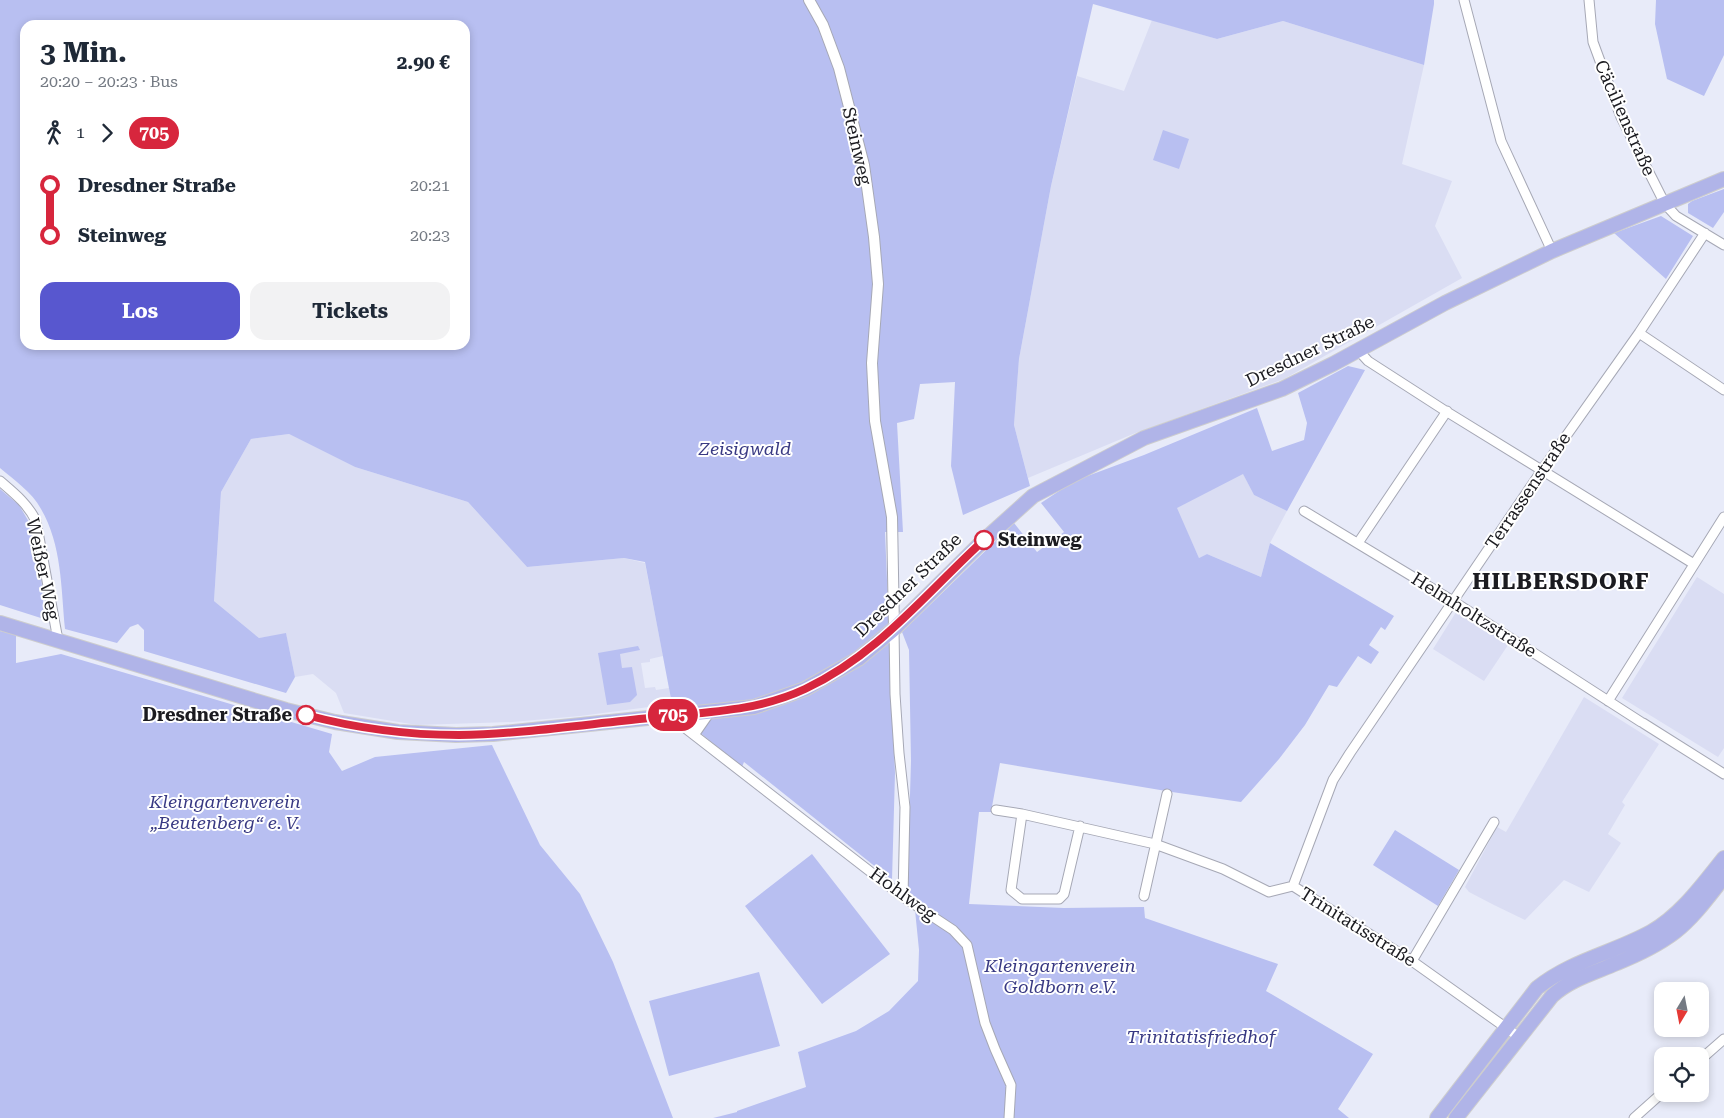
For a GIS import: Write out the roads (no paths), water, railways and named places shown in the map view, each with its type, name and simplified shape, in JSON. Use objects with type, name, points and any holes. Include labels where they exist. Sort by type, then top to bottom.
[{"type":"main road","name":"Dresdner Straße","points":[[0,622],[286,710],[335,722],[398,732],[456,735],[493,734],[754,707],[805,689],[858,659],[894,629],[981,542],[1034,496],[1144,438],[1282,389],[1445,302],[1552,251],[1724,179]]},
{"type":"main road","points":[[1437,1118],[1537,988],[1552,976],[1651,932],[1666,921],[1692,896],[1724,858]]},
{"type":"main road","points":[[1456,1118],[1545,1003],[1561,988],[1577,978],[1618,963],[1675,932],[1724,878]]},
{"type":"street","name":"Steinweg","points":[[809,0],[823,25],[839,68],[864,165],[874,237],[878,284],[872,363],[875,421],[892,517],[895,694],[904,798],[903,897]]},
{"type":"street","points":[[1464,0],[1501,141],[1552,251]]},
{"type":"street","name":"Cäcilienstraße","points":[[1589,0],[1593,42],[1600,62],[1621,117],[1665,204]]},
{"type":"street","points":[[1665,204],[1676,216],[1724,245]]},
{"type":"street","name":"Terrassenstraße","points":[[1293,886],[1333,780],[1542,470],[1639,333],[1706,233]]},
{"type":"street","points":[[1639,333],[1724,390]]},
{"type":"street","points":[[1358,350],[1368,361],[1694,564]]},
{"type":"street","points":[[1358,543],[1447,411]]},
{"type":"street","name":"Weißer Weg","points":[[0,481],[20,498],[32,512],[36,521],[58,640]]},
{"type":"street","name":"Helmholtzstraße","points":[[1304,511],[1453,601],[1724,774]]},
{"type":"street","points":[[1608,701],[1724,517]]},
{"type":"street","points":[[694,734],[710,712]]},
{"type":"street","name":"Hohlweg","points":[[676,715],[676,721],[903,897],[953,930],[967,945],[986,1023],[1011,1085],[1009,1118]]},
{"type":"street","points":[[1144,896],[1166,794]]},
{"type":"street","name":"Trinitatisstraße","points":[[996,810],[1080,826],[1154,844],[1223,869],[1269,892],[1293,886],[1412,961],[1519,1037]]},
{"type":"street","points":[[1022,814],[1011,890],[1022,898],[1059,899],[1064,894],[1080,826]]},
{"type":"street","points":[[1412,961],[1494,822]]},
{"type":"street","points":[[1709,1052],[1724,1039]]},
{"type":"street","points":[[1634,1118],[1654,1100]]},
{"type":"place","name":"Steinweg","points":[[984,540]]},
{"type":"place","name":"Dresdner Straße","points":[[306,715]]},
{"type":"district","name":"HILBERSDORF","points":[[1561,581]]},
{"type":"park label","name":"Zeisigwald","points":[[745,449]]},
{"type":"park label","name":"Kleingartenverein „Beutenberg“ e. V.","points":[[225,812]]},
{"type":"park label","name":"Kleingartenverein Goldborn e.V.","points":[[1060,976]]},
{"type":"park label","name":"Trinitatisfriedhof","points":[[1201,1037]]}]
